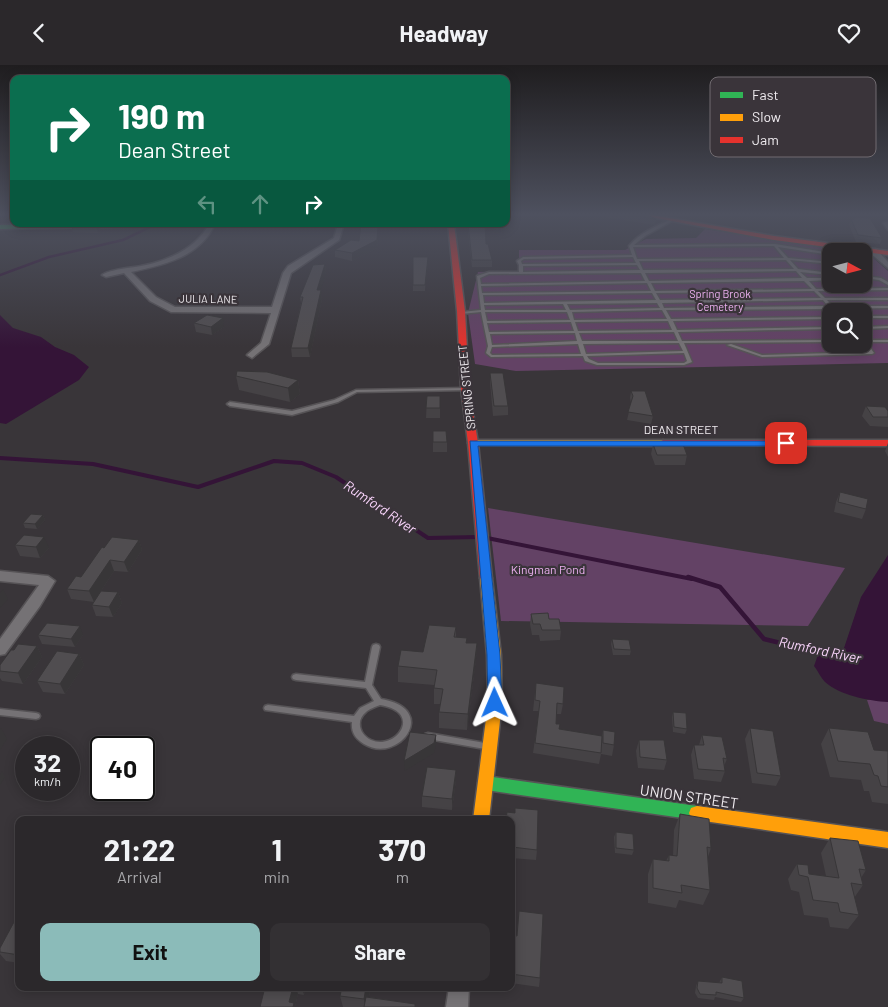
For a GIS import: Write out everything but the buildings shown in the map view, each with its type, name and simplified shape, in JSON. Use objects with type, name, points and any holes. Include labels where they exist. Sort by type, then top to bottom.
[{"type":"street","points":[[106,275],[170,259]]},
{"type":"street","points":[[252,355],[265,344],[275,309],[291,268],[305,259]]},
{"type":"street","name":"SPRING STREET","points":[[455,259],[466,389],[494,655],[495,703],[482,816]]},
{"type":"street","name":"JULIA LANE","points":[[125,271],[151,297],[164,307],[174,310],[275,309]]},
{"type":"street","name":"DEAN STREET","points":[[473,443],[888,443]]},
{"type":"street","points":[[0,576],[48,581],[0,650]]},
{"type":"street","name":"UNION STREET","points":[[486,783],[888,840]]},
{"type":"street","points":[[457,1007],[459,991]]},
{"type":"lane","points":[[521,273],[520,261],[522,259]]},
{"type":"lane","points":[[577,259],[788,259],[822,262]]},
{"type":"lane","points":[[788,259],[828,303]]},
{"type":"lane","points":[[521,265],[636,260]]},
{"type":"lane","points":[[564,303],[569,311],[584,355],[591,363],[603,365],[684,364],[690,362],[670,320],[636,260]]},
{"type":"lane","points":[[686,352],[495,356],[488,353],[490,346],[484,322],[478,277],[483,274],[521,273],[797,270],[822,273]]},
{"type":"lane","points":[[872,278],[880,279],[888,284]]},
{"type":"lane","points":[[479,285],[822,280]]},
{"type":"lane","points":[[481,294],[888,289]]},
{"type":"lane","points":[[483,304],[888,299]]},
{"type":"lane","points":[[872,308],[888,307]]},
{"type":"lane","points":[[461,313],[483,311],[663,309],[822,309]]},
{"type":"lane","points":[[872,317],[888,317]]},
{"type":"lane","points":[[484,322],[822,318]]},
{"type":"lane","points":[[872,328],[888,327]]},
{"type":"lane","points":[[487,333],[822,328]]},
{"type":"lane","points":[[490,346],[580,343],[822,341]]},
{"type":"lane","points":[[872,342],[888,341]]},
{"type":"lane","points":[[724,343],[762,356],[872,353]]},
{"type":"lane","points":[[230,404],[292,413],[336,401],[356,391],[466,389]]},
{"type":"lane","points":[[376,647],[368,685],[379,702]]},
{"type":"lane","points":[[296,677],[368,685]]},
{"type":"lane","points":[[379,702],[392,703],[402,710],[407,720],[405,731],[396,741],[383,745],[369,744],[358,737],[354,726],[357,715],[366,706],[379,702]]},
{"type":"lane","points":[[268,708],[356,719]]},
{"type":"lane","points":[[0,712],[36,716]]},
{"type":"lane","points":[[405,731],[490,747]]},
{"type":"green space","name":"Spring Brook Cemetery","points":[[519,259],[822,259],[822,293],[872,293],[872,259],[874,259],[888,271],[888,363],[516,371],[475,364],[468,313],[478,272],[519,271]]},
{"type":"green space","name":"Kingman Pond","points":[[488,508],[845,568],[808,626],[501,621]]},
{"type":"green space","points":[[888,698],[888,724],[874,721],[867,700]]},
{"type":"shaded area","points":[[0,315],[13,328],[41,337],[55,347],[74,355],[89,367],[79,380],[6,424],[0,423]]},
{"type":"shaded area","points":[[888,555],[888,702],[863,699],[831,687],[825,682],[814,666],[819,652],[843,651],[861,597]]},
{"type":"waterway","points":[[0,275],[44,259]]},
{"type":"waterway","name":"Rumford River","points":[[0,458],[93,464],[198,487],[274,461],[302,463],[336,477],[428,538],[478,537]]},
{"type":"waterway","name":"Rumford River","points":[[487,538],[692,579]]},
{"type":"waterway","name":"Rumford River","points":[[688,577],[720,587],[764,639],[822,653]]},
{"type":"traffic: fast","points":[[486,783],[697,813]]},
{"type":"traffic: slow","points":[[473,443],[663,443]]},
{"type":"traffic: slow","points":[[481,816],[495,703],[494,655],[486,578]]},
{"type":"traffic: slow","points":[[697,813],[888,840]]},
{"type":"traffic: jam","points":[[455,259],[461,311],[465,388],[473,443],[486,578]]},
{"type":"traffic: jam","points":[[663,443],[888,443]]},
{"type":"route","points":[[495,703],[494,655],[473,443],[786,443]]}]
